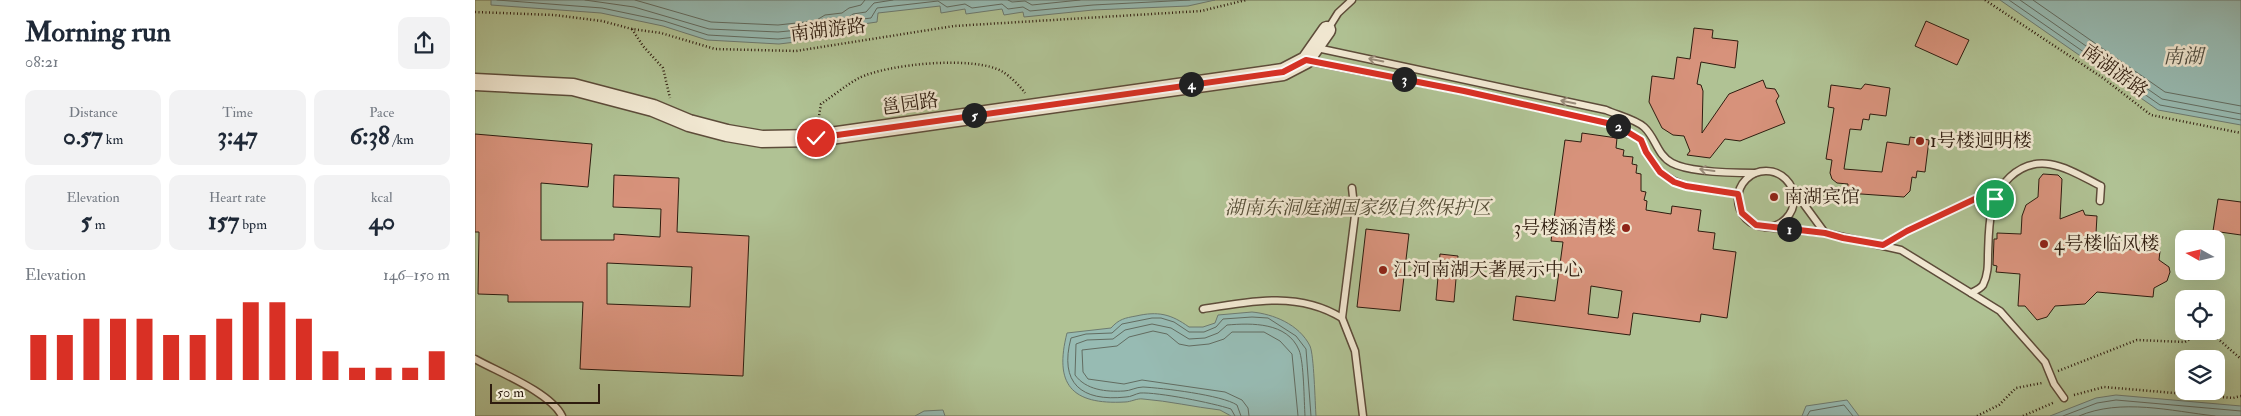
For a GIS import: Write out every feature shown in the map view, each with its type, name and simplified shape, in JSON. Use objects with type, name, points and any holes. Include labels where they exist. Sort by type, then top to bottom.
[{"type":"street","name":"邕园路","points":[[475,82],[573,87],[653,108],[674,117],[727,133],[762,139],[816,138],[1283,72],[1311,54],[1327,30]]},
{"type":"lane","name":"邕园路","points":[[1327,30],[1337,13],[1353,0]]},
{"type":"lane","points":[[1311,54],[1606,110],[1643,125],[1654,138],[1661,154],[1672,163],[1725,172],[1772,172],[1787,181],[1825,233]]},
{"type":"lane","points":[[1311,54],[1616,125],[1641,140],[1646,152],[1660,172],[1674,182],[1686,186],[1738,194]]},
{"type":"lane","points":[[1971,293],[1982,286],[1987,273],[1991,213],[1995,199],[2006,181],[2017,170],[2030,164],[2043,163],[2055,165],[2101,186],[2100,201]]},
{"type":"lane","points":[[1755,173],[1748,178],[1738,194],[1739,204],[1748,220],[1765,227],[1825,233],[1901,250],[2000,311],[2045,362],[2054,384],[2064,398]]},
{"type":"lane","points":[[1765,227],[1775,226],[1789,214],[1794,197],[1787,181]]},
{"type":"lane","points":[[1352,188],[1355,215],[1342,318],[1355,351],[1363,416]]},
{"type":"lane","points":[[1883,245],[1907,231],[1977,198],[1995,199]]},
{"type":"lane","points":[[1203,309],[1241,303],[1286,300],[1315,305],[1329,310],[1342,318]]},
{"type":"lane","points":[[475,359],[538,393],[559,411],[562,416]]},
{"type":"path","name":"南湖游路","points":[[475,12],[554,15],[601,21],[632,29],[661,33],[715,49],[796,51],[954,26],[1201,11],[1246,0]]},
{"type":"path","name":"南湖游路","points":[[1985,0],[2103,78],[2151,115],[2241,133]]},
{"type":"path","points":[[632,29],[643,46],[663,68],[674,117]]},
{"type":"path","points":[[816,138],[821,104],[860,78],[891,68],[951,62],[983,66],[1002,71],[1023,90],[1034,106]]},
{"type":"path","points":[[2050,374],[2137,340],[2185,342],[2199,334],[2217,338],[2241,359]]},
{"type":"path","points":[[1977,416],[1999,405],[2016,388],[2033,383],[2054,384]]},
{"type":"path","points":[[2023,416],[2064,398],[2104,387],[2233,398],[2241,396]]},
{"type":"green space","name":"湖南东洞庭湖国家级自然保护区","points":[[475,0],[2241,0],[2241,416],[475,416]]},
{"type":"water","points":[[491,0],[1215,0],[1188,6],[1093,10],[1024,17],[1023,12],[1004,15],[1002,9],[966,14],[965,9],[941,13],[940,6],[878,13],[877,22],[856,25],[853,31],[830,32],[829,38],[779,44],[707,40],[663,26],[601,13],[491,5]]},
{"type":"water","name":"南湖","points":[[2000,0],[2241,0],[2241,125],[2158,110]]},
{"type":"water","points":[[1252,312],[1277,318],[1292,326],[1305,338],[1310,346],[1316,416],[1231,416],[1220,410],[1153,400],[1141,399],[1127,402],[1106,402],[1091,400],[1079,395],[1071,388],[1065,378],[1063,366],[1067,333],[1111,328],[1122,319],[1151,314],[1170,316],[1189,327],[1203,327],[1215,323],[1218,315]]},
{"type":"water","points":[[2116,395],[2241,406],[2241,416],[2050,416],[2096,398]]},
{"type":"water","points":[[1847,400],[1859,416],[1802,416],[1806,406]]},
{"type":"water","points":[[943,410],[945,416],[915,416],[924,411]]},
{"type":"building","points":[[1926,21],[1969,40],[1957,65],[1915,46]]},
{"type":"building","points":[[1694,28],[1713,30],[1712,38],[1738,41],[1735,68],[1701,62],[1697,84],[1701,85],[1703,91],[1702,133],[1729,94],[1763,80],[1766,88],[1775,89],[1779,96],[1776,101],[1785,123],[1740,141],[1725,139],[1710,158],[1687,155],[1690,151],[1684,136],[1673,135],[1662,128],[1649,102],[1652,76],[1674,79],[1677,57],[1690,59]]},
{"type":"building","name":"1号楼迥明楼","points":[[1865,84],[1890,88],[1886,116],[1870,114],[1869,120],[1863,119],[1861,130],[1850,129],[1844,169],[1882,172],[1887,142],[1909,145],[1910,137],[1929,140],[1925,172],[1917,171],[1916,178],[1912,177],[1910,191],[1904,197],[1847,193],[1848,184],[1837,183],[1832,179],[1830,173],[1832,160],[1826,159],[1834,108],[1828,107],[1831,85],[1861,89]]},
{"type":"building","name":"3号楼涵清楼","points":[[1582,133],[1617,138],[1616,148],[1624,150],[1623,156],[1633,157],[1632,164],[1637,165],[1636,173],[1641,174],[1641,191],[1646,192],[1644,200],[1647,201],[1646,210],[1671,214],[1672,206],[1701,210],[1698,231],[1715,233],[1713,249],[1736,252],[1727,318],[1701,314],[1700,322],[1633,313],[1630,335],[1513,320],[1516,296],[1555,301],[1563,242],[1551,241],[1565,140],[1581,142]],"holes":[[[1591,286],[1622,291],[1618,318],[1588,314]]]},
{"type":"building","points":[[475,134],[592,144],[588,187],[541,183],[541,240],[614,240],[614,234],[660,237],[661,209],[613,207],[614,175],[679,178],[677,232],[749,236],[743,376],[580,369],[583,302],[508,302],[508,295],[478,294],[479,232],[475,232]],"holes":[[[607,263],[692,267],[690,307],[607,304]]]},
{"type":"building","name":"4号楼临风楼","points":[[2043,174],[2058,175],[2062,179],[2060,219],[2083,210],[2085,215],[2097,216],[2095,250],[2160,251],[2159,260],[2169,267],[2170,272],[2167,281],[2154,288],[2153,297],[2097,292],[2085,304],[2055,306],[2047,317],[2037,320],[2025,306],[2018,306],[2020,274],[1996,272],[1997,266],[1993,265],[1994,239],[1997,239],[1997,233],[2021,234],[2022,216],[2026,205],[2038,197],[2039,179]]},
{"type":"building","points":[[2218,199],[2241,202],[2241,235],[2225,233],[2225,230],[2213,230]]},
{"type":"building","name":"江河南湖天著展示中心","points":[[1366,229],[1409,234],[1400,311],[1357,307]]},
{"type":"building","points":[[1440,254],[1458,256],[1454,302],[1436,300]]},
{"type":"place","name":"1号楼迥明楼","points":[[1920,141]]},
{"type":"place","name":"南湖宾馆","points":[[1774,197]]},
{"type":"place","name":"3号楼涵清楼","points":[[1626,228]]},
{"type":"place","name":"4号楼临风楼","points":[[2044,244]]},
{"type":"place","name":"江河南湖天著展示中心","points":[[1383,270]]},
{"type":"route","points":[[816,138],[1283,72],[1306,60],[1464,91],[1616,125],[1641,140],[1646,152],[1660,172],[1674,182],[1706,190],[1738,194],[1742,213],[1756,225],[1765,227],[1825,233],[1883,245],[1907,231],[1977,198],[1995,199]]}]
